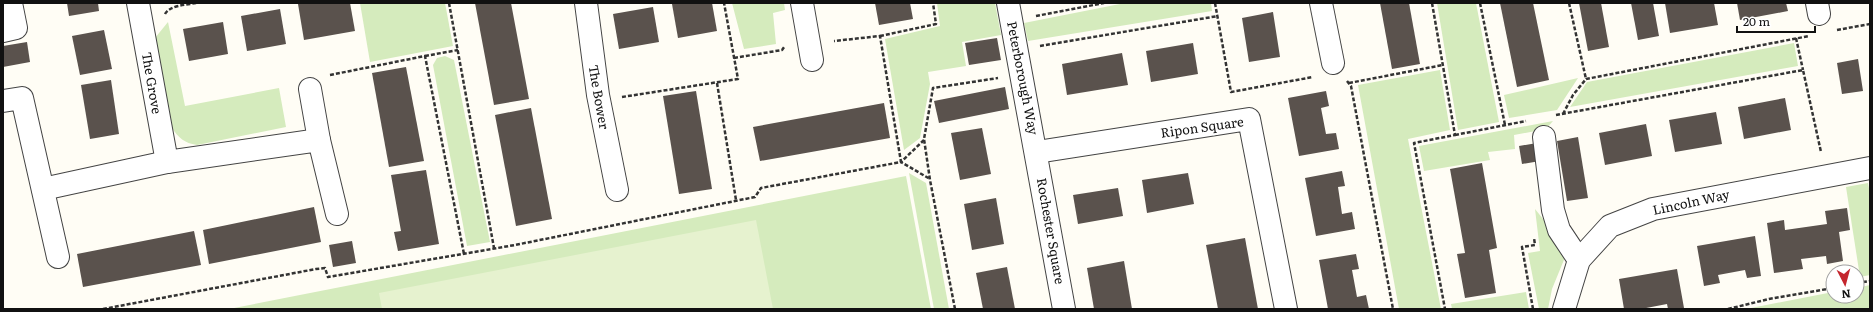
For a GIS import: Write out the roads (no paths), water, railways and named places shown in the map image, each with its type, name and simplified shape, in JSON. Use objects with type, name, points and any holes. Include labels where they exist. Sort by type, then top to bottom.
[{"type":"street","points":[[3,31],[16,28],[11,3]]},
{"type":"street","name":"The Grove","points":[[138,3],[167,162]]},
{"type":"street","name":"The Bower","points":[[586,3],[598,95],[617,190]]},
{"type":"street","points":[[802,3],[812,60]]},
{"type":"street","points":[[1321,3],[1332,72]]},
{"type":"street","name":"Peterborough Way","points":[[1010,12],[1037,152]]},
{"type":"street","points":[[317,83],[319,140],[336,214]]},
{"type":"street","points":[[3,101],[22,98],[58,257]]},
{"type":"street","name":"Ripon Square","points":[[1037,152],[1249,119],[1286,309]]},
{"type":"street","points":[[1544,137],[1553,210],[1559,230],[1579,260]]},
{"type":"street","points":[[43,189],[167,162],[319,140]]},
{"type":"street","name":"Rochester Square","points":[[1037,152],[1064,309]]},
{"type":"street","name":"Lincoln Way","points":[[1564,309],[1579,260],[1610,226],[1653,209],[1870,168]]}]
